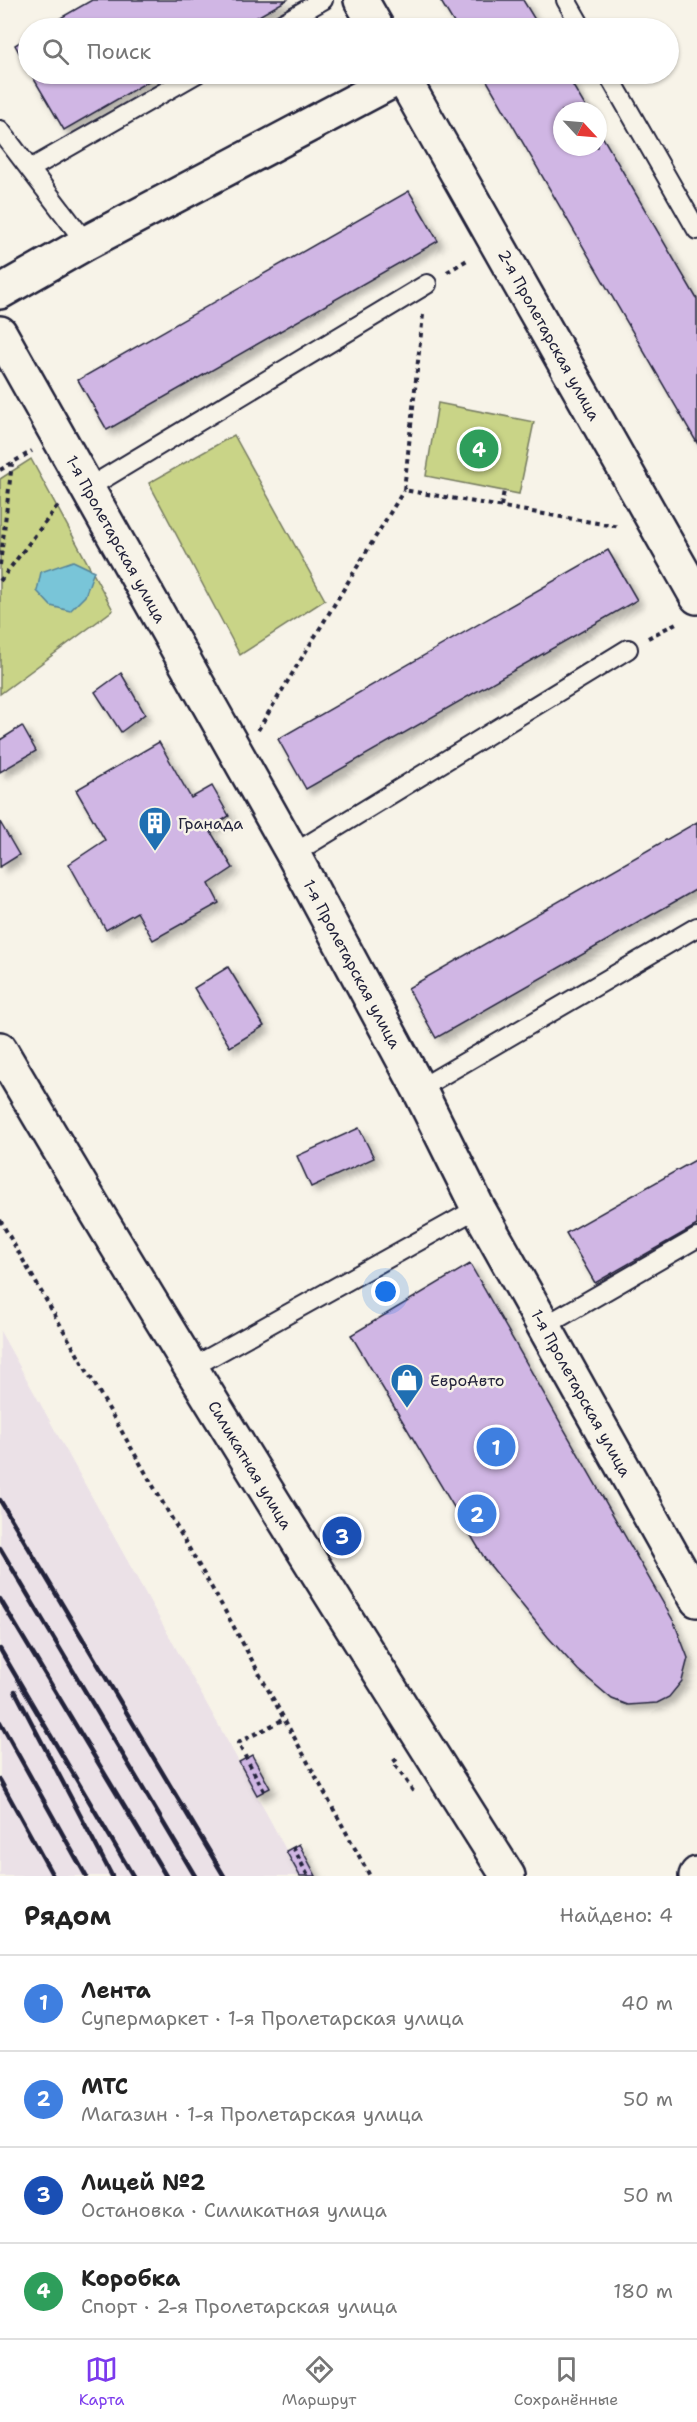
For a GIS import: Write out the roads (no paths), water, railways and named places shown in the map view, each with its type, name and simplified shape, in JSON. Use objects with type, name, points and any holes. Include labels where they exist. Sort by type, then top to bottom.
[{"type":"street","points":[[361,0],[371,18]]},
{"type":"street","points":[[0,292],[86,243],[384,84]]},
{"type":"street","name":"2-я Пролетарская улица","points":[[406,84],[688,559],[692,607]]},
{"type":"street","name":"1-я Пролетарская улица","points":[[0,333],[293,854],[419,1089],[478,1208],[697,1600]]},
{"type":"street","name":"Силикатная улица","points":[[0,1049],[304,1554],[508,1876]]},
{"type":"lane","points":[[292,18],[323,0]]},
{"type":"lane","points":[[566,0],[576,18]]},
{"type":"lane","points":[[30,169],[179,84]]},
{"type":"lane","points":[[614,84],[697,230]]},
{"type":"lane","points":[[0,130],[86,243]]},
{"type":"lane","points":[[85,482],[427,284]]},
{"type":"lane","points":[[293,854],[628,648]]},
{"type":"lane","points":[[419,1089],[697,927]]},
{"type":"lane","points":[[191,1368],[478,1208]]},
{"type":"lane","points":[[543,1327],[697,1238]]},
{"type":"water","points":[[73,561],[94,571],[85,596],[70,611],[51,606],[37,591],[41,572]]},
{"type":"railway","points":[[0,1500],[224,1876]]},
{"type":"railway","points":[[0,1548],[195,1876]]},
{"type":"railway","points":[[0,1599],[166,1876]]},
{"type":"railway","points":[[0,1649],[133,1876]]},
{"type":"railway","points":[[15,1691],[112,1876]]},
{"type":"railway","points":[[0,1722],[86,1876]]},
{"type":"railway","points":[[0,1780],[53,1876]]},
{"type":"place","name":"Коробка","points":[[479,449]]},
{"type":"place","name":"Гранада","points":[[155,852]]},
{"type":"place","name":"ЕвроАвто","points":[[407,1409]]},
{"type":"place","name":"Лента","points":[[496,1447]]},
{"type":"place","name":"МТС","points":[[477,1514]]},
{"type":"place","name":"Лицей №2","points":[[342,1536]]}]
